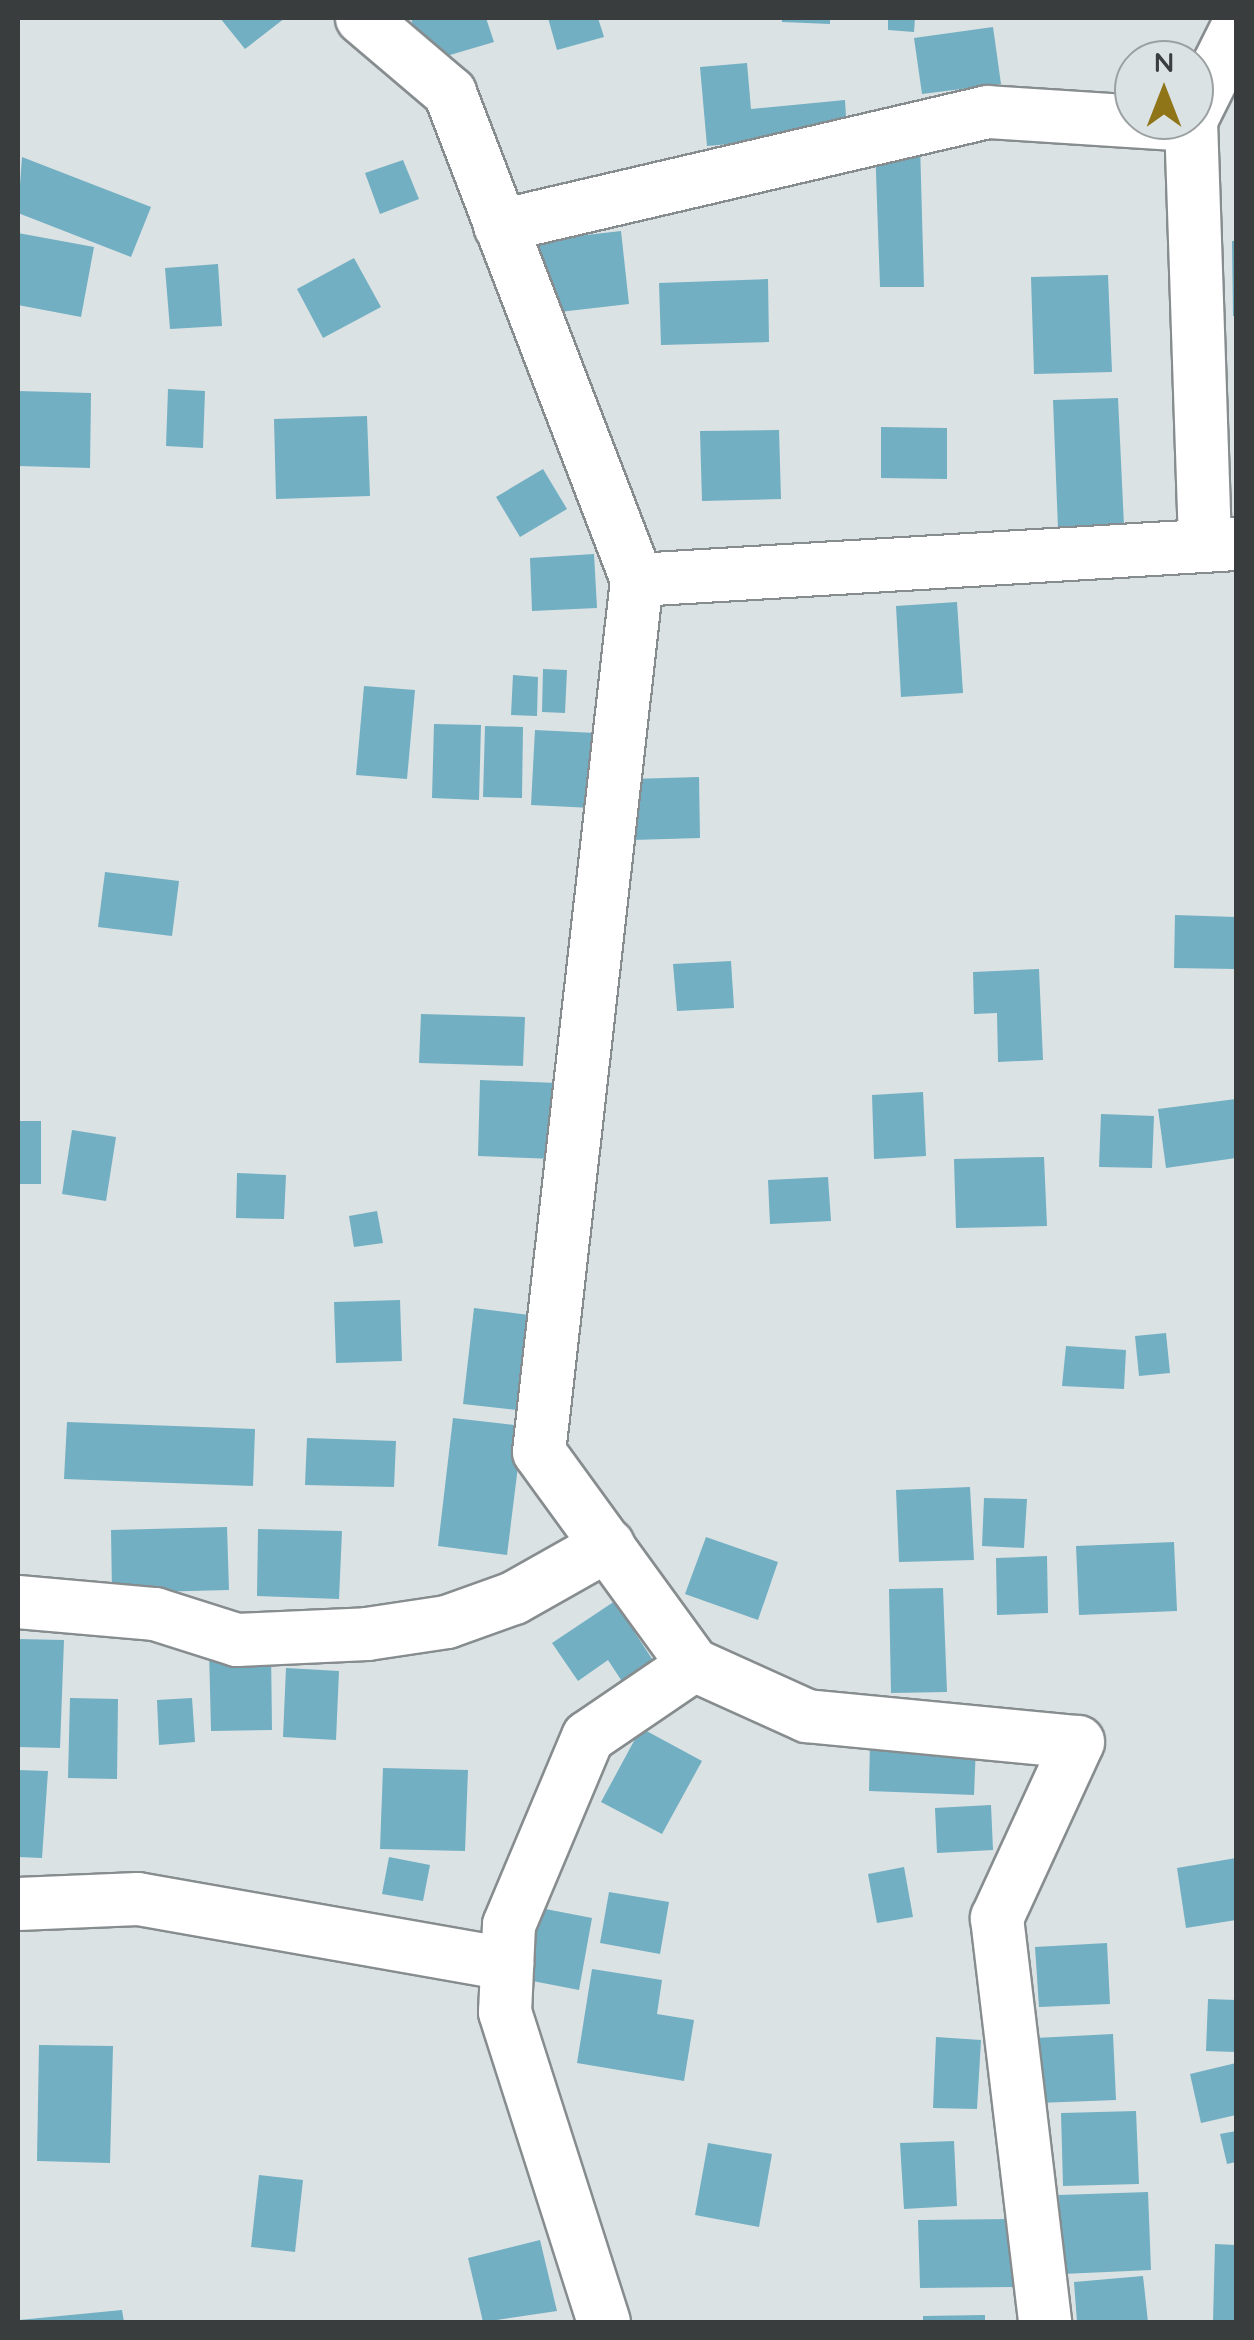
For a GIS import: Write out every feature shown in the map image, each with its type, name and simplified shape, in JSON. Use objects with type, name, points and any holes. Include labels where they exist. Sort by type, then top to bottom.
[{"type":"street","points":[[362,18],[450,93],[637,580],[539,1452],[694,1665],[807,1716],[1078,1742],[996,1918],[1045,2322]]},
{"type":"street","points":[[1214,74],[1236,30]]},
{"type":"street","points":[[500,226],[988,112],[1114,117]]},
{"type":"street","points":[[637,580],[1221,544],[1192,140]]},
{"type":"street","points":[[18,1602],[155,1614],[237,1640],[367,1634],[447,1622],[514,1598],[608,1546]]},
{"type":"street","points":[[604,2322],[505,2012],[509,1925],[588,1737],[694,1665]]},
{"type":"street","points":[[18,1904],[138,1899],[508,1964]]},
{"type":"building","points":[[220,18],[285,18],[245,49]]},
{"type":"building","points":[[411,18],[486,18],[494,42],[423,63]]},
{"type":"building","points":[[548,18],[598,18],[604,37],[557,50]]},
{"type":"building","points":[[782,18],[830,18],[830,24],[782,22]]},
{"type":"building","points":[[888,18],[915,18],[914,32],[888,30]]},
{"type":"building","points":[[993,27],[1001,84],[922,94],[914,38]]},
{"type":"building","points":[[747,63],[751,109],[845,100],[847,134],[707,146],[700,67]]},
{"type":"building","points":[[920,143],[924,287],[880,287],[875,144]]},
{"type":"building","points":[[22,157],[151,207],[131,257],[18,213]]},
{"type":"building","points":[[403,160],[419,199],[380,214],[365,173]]},
{"type":"building","points":[[621,231],[629,304],[542,314],[534,241]]},
{"type":"building","points":[[18,233],[94,247],[81,317],[18,305]]},
{"type":"building","points":[[1232,241],[1236,241],[1236,316],[1233,316]]},
{"type":"building","points":[[354,258],[381,307],[323,338],[297,289]]},
{"type":"building","points":[[218,264],[222,326],[170,329],[165,268]]},
{"type":"building","points":[[1108,275],[1112,372],[1034,374],[1031,277]]},
{"type":"building","points":[[768,279],[769,342],[661,345],[659,283]]},
{"type":"building","points":[[168,389],[205,391],[203,448],[166,446]]},
{"type":"building","points":[[18,391],[91,393],[90,468],[18,466]]},
{"type":"building","points":[[1118,398],[1124,526],[1058,529],[1053,400]]},
{"type":"building","points":[[367,416],[370,496],[276,499],[274,419]]},
{"type":"building","points":[[881,427],[947,428],[947,479],[881,478]]},
{"type":"building","points":[[779,430],[781,499],[702,501],[700,431]]},
{"type":"building","points":[[543,469],[567,509],[520,537],[496,497]]},
{"type":"building","points":[[594,554],[597,608],[532,611],[530,558]]},
{"type":"building","points":[[957,602],[963,693],[901,697],[896,606]]},
{"type":"building","points":[[543,669],[567,670],[565,713],[542,712]]},
{"type":"building","points":[[513,675],[538,677],[537,716],[511,715]]},
{"type":"building","points":[[364,686],[415,690],[407,779],[356,775]]},
{"type":"building","points":[[434,724],[481,725],[479,800],[432,798]]},
{"type":"building","points":[[485,726],[523,727],[522,798],[483,797]]},
{"type":"building","points":[[535,730],[596,733],[592,808],[531,805]]},
{"type":"building","points":[[699,777],[700,838],[632,840],[631,779]]},
{"type":"building","points":[[105,872],[179,881],[172,936],[98,927]]},
{"type":"building","points":[[1175,915],[1236,917],[1236,969],[1174,968]]},
{"type":"building","points":[[731,961],[734,1008],[677,1011],[673,964]]},
{"type":"building","points":[[1039,969],[1043,1060],[998,1062],[997,1013],[974,1014],[973,972]]},
{"type":"building","points":[[421,1014],[525,1017],[523,1066],[419,1063]]},
{"type":"building","points":[[480,1080],[557,1083],[555,1159],[478,1156]]},
{"type":"building","points":[[923,1092],[926,1156],[874,1159],[872,1095]]},
{"type":"building","points":[[1236,1099],[1236,1158],[1166,1168],[1158,1109]]},
{"type":"building","points":[[1101,1114],[1154,1116],[1152,1168],[1099,1167]]},
{"type":"building","points":[[18,1121],[41,1121],[41,1184],[18,1184]]},
{"type":"building","points":[[72,1130],[116,1137],[106,1201],[62,1194]]},
{"type":"building","points":[[1044,1157],[1047,1226],[956,1228],[954,1159]]},
{"type":"building","points":[[237,1173],[286,1175],[284,1219],[236,1218]]},
{"type":"building","points":[[828,1177],[831,1221],[770,1224],[768,1180]]},
{"type":"building","points":[[377,1211],[383,1243],[354,1247],[349,1216]]},
{"type":"building","points":[[400,1300],[402,1361],[336,1363],[334,1302]]},
{"type":"building","points":[[474,1308],[529,1315],[518,1410],[463,1404]]},
{"type":"building","points":[[1166,1333],[1170,1373],[1139,1376],[1135,1336]]},
{"type":"building","points":[[1066,1346],[1126,1350],[1124,1389],[1062,1386]]},
{"type":"building","points":[[453,1418],[523,1426],[507,1555],[438,1546]]},
{"type":"building","points":[[67,1422],[255,1429],[253,1486],[64,1479]]},
{"type":"building","points":[[307,1438],[396,1441],[394,1487],[305,1485]]},
{"type":"building","points":[[970,1487],[974,1560],[899,1562],[896,1490]]},
{"type":"building","points":[[984,1498],[1027,1499],[1024,1548],[982,1546]]},
{"type":"building","points":[[227,1527],[229,1590],[112,1593],[111,1530]]},
{"type":"building","points":[[258,1529],[342,1531],[339,1599],[257,1596]]},
{"type":"building","points":[[706,1537],[778,1562],[758,1620],[685,1594]]},
{"type":"building","points":[[1174,1542],[1177,1611],[1079,1615],[1076,1546]]},
{"type":"building","points":[[1047,1556],[1048,1613],[997,1615],[996,1558]]},
{"type":"building","points":[[943,1588],[947,1692],[891,1693],[889,1589]]},
{"type":"building","points":[[627,1593],[648,1624],[635,1633],[658,1668],[627,1689],[608,1660],[578,1681],[552,1643]]},
{"type":"building","points":[[18,1639],[64,1640],[60,1748],[18,1747]]},
{"type":"building","points":[[271,1648],[272,1730],[211,1731],[209,1649]]},
{"type":"building","points":[[286,1668],[339,1671],[336,1740],[283,1737]]},
{"type":"building","points":[[70,1698],[118,1699],[117,1779],[68,1778]]},
{"type":"building","points":[[192,1698],[195,1742],[159,1745],[157,1700]]},
{"type":"building","points":[[641,1728],[702,1761],[662,1834],[601,1802]]},
{"type":"building","points":[[870,1740],[976,1745],[974,1795],[869,1791]]},
{"type":"building","points":[[383,1768],[468,1770],[465,1851],[380,1849]]},
{"type":"building","points":[[18,1770],[48,1771],[42,1858],[18,1857]]},
{"type":"building","points":[[991,1805],[993,1850],[937,1853],[935,1808]]},
{"type":"building","points":[[389,1857],[430,1865],[423,1901],[382,1894]]},
{"type":"building","points":[[1236,1858],[1236,1920],[1186,1928],[1177,1868]]},
{"type":"building","points":[[904,1867],[913,1917],[877,1923],[868,1874]]},
{"type":"building","points":[[609,1892],[669,1902],[660,1954],[600,1943]]},
{"type":"building","points":[[530,1906],[592,1918],[579,1990],[517,1978]]},
{"type":"building","points":[[1107,1943],[1110,2004],[1039,2007],[1035,1947]]},
{"type":"building","points":[[592,1969],[662,1980],[657,2014],[694,2020],[684,2081],[577,2063]]},
{"type":"building","points":[[1208,1999],[1236,2000],[1236,2052],[1206,2051]]},
{"type":"building","points":[[1113,2034],[1116,2100],[1038,2103],[1035,2038]]},
{"type":"building","points":[[936,2037],[981,2040],[977,2109],[933,2108]]},
{"type":"building","points":[[39,2045],[113,2046],[110,2163],[37,2161]]},
{"type":"building","points":[[1236,2063],[1236,2115],[1201,2123],[1190,2074]]},
{"type":"building","points":[[1136,2111],[1139,2184],[1063,2186],[1061,2113]]},
{"type":"building","points":[[1236,2131],[1236,2162],[1227,2164],[1220,2134]]},
{"type":"building","points":[[954,2141],[957,2206],[904,2209],[900,2143]]},
{"type":"building","points":[[708,2143],[772,2154],[759,2227],[695,2215]]},
{"type":"building","points":[[259,2175],[303,2180],[295,2252],[251,2247]]},
{"type":"building","points":[[1148,2192],[1151,2270],[1062,2274],[1059,2195]]},
{"type":"building","points":[[1012,2219],[1013,2287],[920,2288],[918,2220]]},
{"type":"building","points":[[540,2240],[557,2311],[483,2322],[468,2258]]},
{"type":"building","points":[[1215,2244],[1236,2245],[1236,2322],[1213,2322]]},
{"type":"building","points":[[1143,2276],[1148,2322],[1077,2322],[1074,2282]]},
{"type":"building","points":[[122,2310],[124,2322],[19,2322],[19,2320]]},
{"type":"building","points":[[985,2315],[985,2322],[923,2322],[923,2316]]}]
